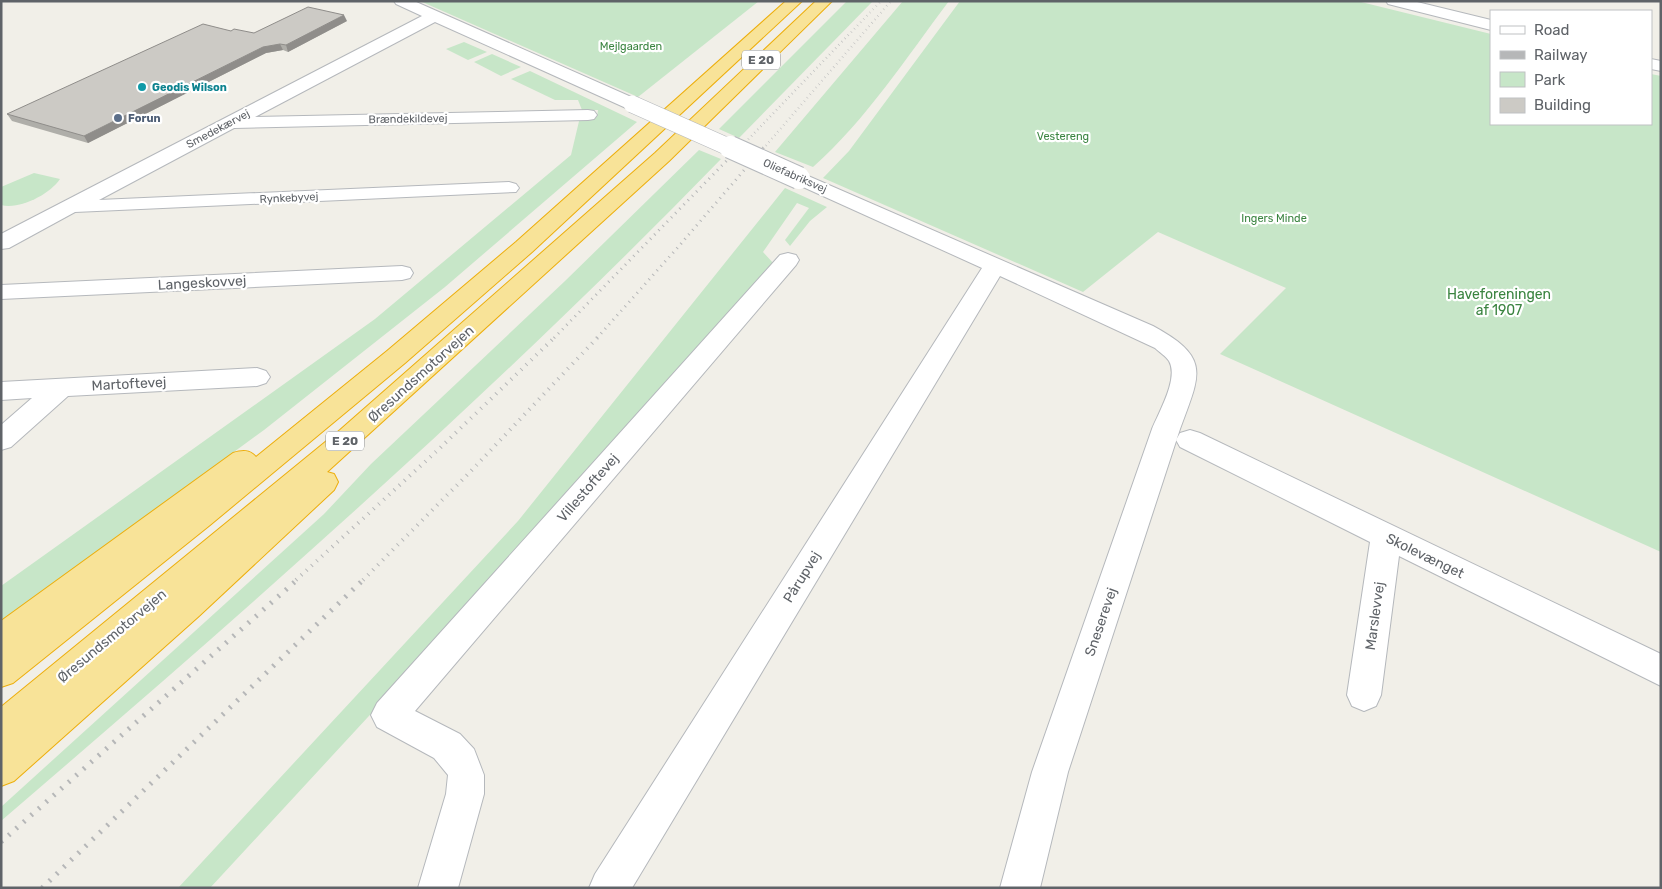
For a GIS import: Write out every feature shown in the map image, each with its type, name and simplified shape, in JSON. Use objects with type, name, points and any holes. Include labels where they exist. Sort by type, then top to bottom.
[{"type":"highway","name":"Øresundsmotorvejen","points":[[1,672],[195,522],[437,322],[524,247],[681,101],[795,1]]},
{"type":"highway","name":"Øresundsmotorvejen","points":[[1,729],[350,437],[662,157],[782,40],[825,1]]},
{"type":"highway","points":[[1,640],[330,395],[647,126],[681,101]]},
{"type":"highway","points":[[1,768],[188,606],[470,348],[617,209],[662,157]]},
{"type":"street","name":"Oliefabriksvej","points":[[401,1],[1161,340],[1184,360]]},
{"type":"street","points":[[1393,1],[1490,25]]},
{"type":"street","name":"Smedekærvej","points":[[1,243],[434,16]]},
{"type":"street","name":"Brændekildevej","points":[[229,123],[588,115]]},
{"type":"street","name":"Rynkebyvej","points":[[69,208],[509,188]]},
{"type":"street","name":"Villestoftevej","points":[[438,888],[465,794],[466,775],[461,761],[447,746],[389,715],[788,260]]},
{"type":"street","name":"Pårupvej","points":[[609,888],[995,266]]},
{"type":"street","name":"Langeskovvej","points":[[1,292],[402,273]]},
{"type":"street","name":"Sneserevej","points":[[1020,888],[1050,772],[1186,373],[1184,360]]},
{"type":"street","name":"Martoftevej","points":[[1,390],[257,377]]},
{"type":"street","points":[[1,440],[62,387]]},
{"type":"street","name":"Skolevænget","points":[[1190,440],[1661,672]]},
{"type":"street","name":"Marslevvej","points":[[1364,695],[1386,537]]},
{"type":"green space","name":"Mejlgaarden","points":[[420,1],[759,1],[638,97]]},
{"type":"green space","points":[[847,1],[873,1],[739,138],[719,129]]},
{"type":"green space","points":[[903,1],[949,1],[868,109],[813,167],[775,152]]},
{"type":"green space","points":[[960,1],[1357,1],[1490,34],[1490,125],[1652,125],[1652,74],[1661,76],[1661,552],[1220,354],[1286,288],[1158,232],[1083,292],[823,178],[849,151]]},
{"type":"green space","points":[[464,42],[487,52],[468,60],[446,49]]},
{"type":"green space","points":[[492,54],[521,67],[501,76],[474,62]]},
{"type":"green space","points":[[530,71],[637,122],[445,287],[264,430],[1,623],[1,586],[375,319],[571,155],[580,117],[597,117],[598,110],[582,110],[578,100],[555,100],[511,79]]},
{"type":"green space","points":[[699,150],[721,159],[548,331],[278,580],[1,821],[1,807],[324,514],[371,464],[565,281]]},
{"type":"green space","points":[[34,173],[60,179],[49,190],[34,200],[17,205],[1,205],[1,187]]},
{"type":"green space","points":[[785,188],[827,207],[810,221],[790,246],[785,240],[809,208],[797,203],[763,252],[774,264],[368,717],[210,888],[178,888],[518,521]]},
{"type":"building","name":"Geodis Wilson","points":[[308,7],[344,15],[286,45],[280,44],[263,47],[84,136],[7,114],[203,24],[231,31],[234,29],[254,33]]},
{"type":"railway","points":[[739,149],[881,1]]},
{"type":"railway","points":[[763,149],[891,1]]},
{"type":"railway","points":[[555,337],[740,147]]},
{"type":"railway","points":[[597,338],[764,147]]},
{"type":"railway","points":[[296,580],[439,449],[555,337]]},
{"type":"railway","points":[[364,579],[470,472],[598,337]]},
{"type":"railway","points":[[1,842],[298,579]]},
{"type":"railway","points":[[42,888],[364,579]]},
{"type":"place","name":"Geodis Wilson","points":[[142,87]]},
{"type":"place","name":"Forun","points":[[118,118]]},
{"type":"park label","name":"Vestereng","points":[[1063,136]]},
{"type":"park label","name":"Ingers Minde","points":[[1274,218]]},
{"type":"park label","name":"Haveforeningen af 1907","points":[[1499,302]]}]
